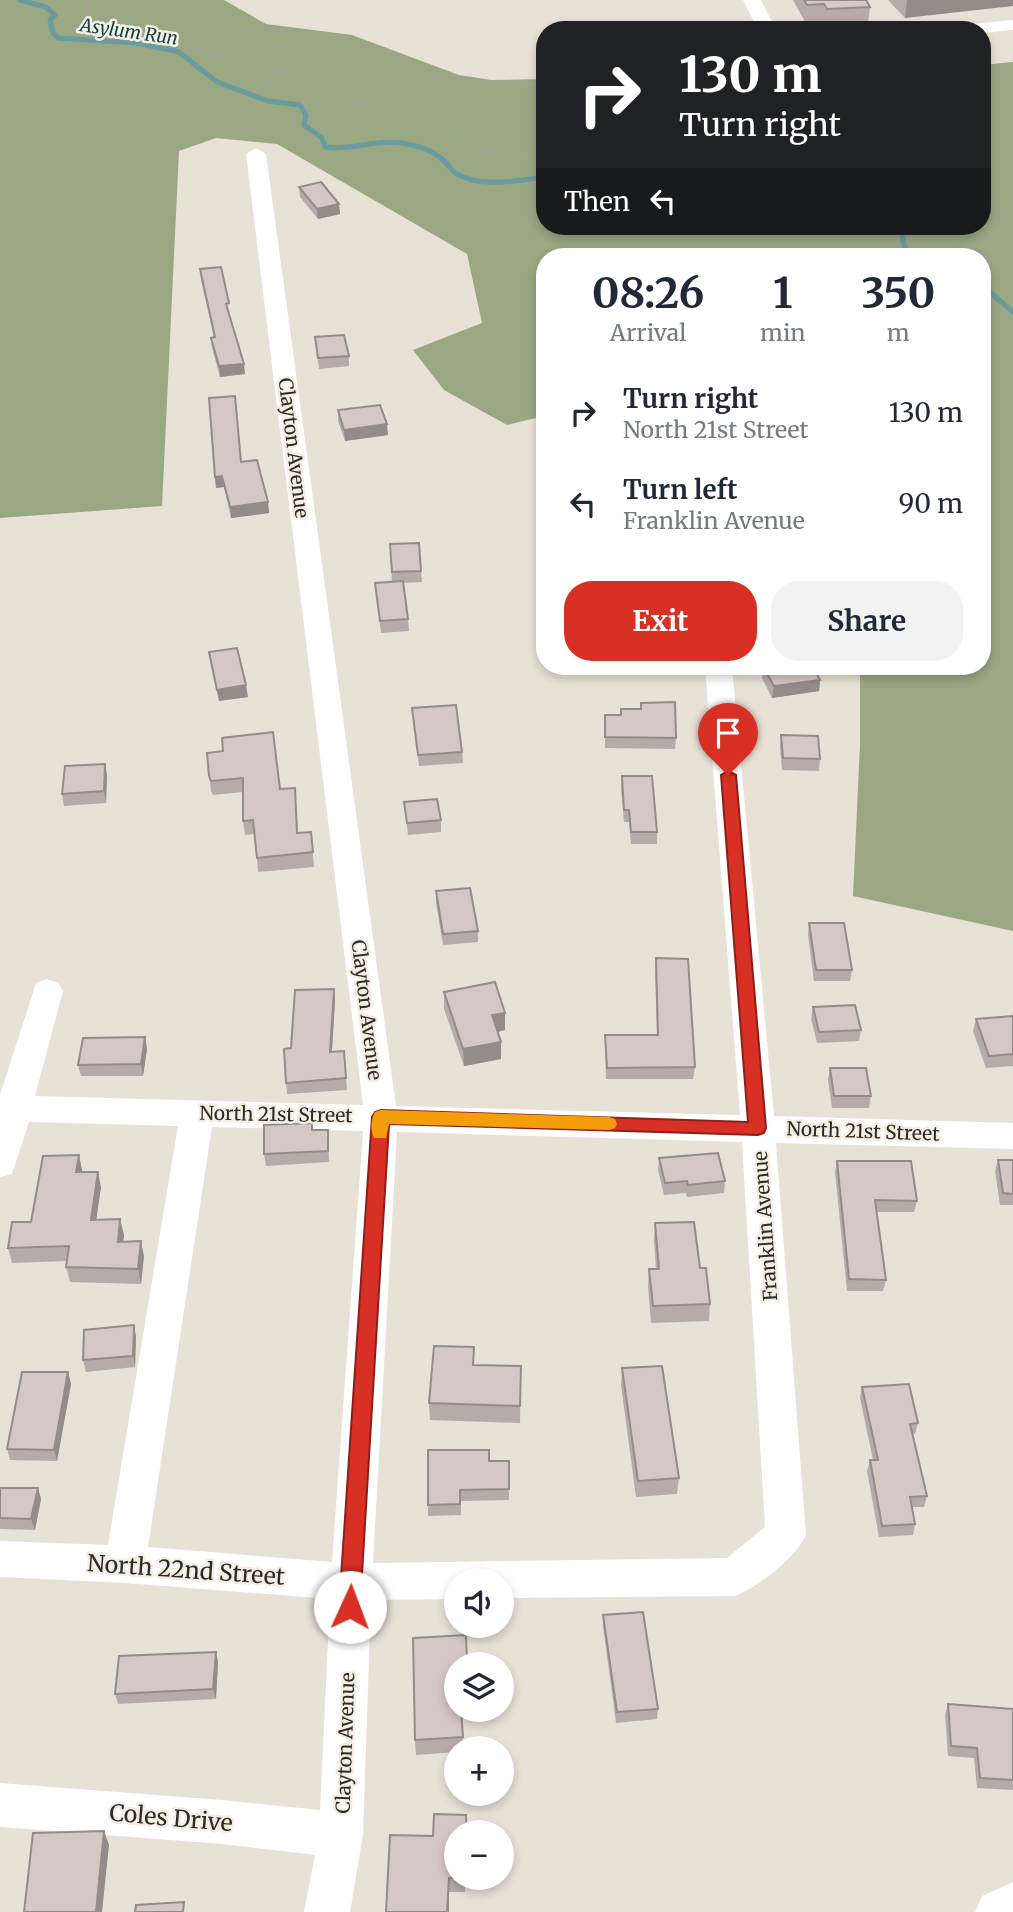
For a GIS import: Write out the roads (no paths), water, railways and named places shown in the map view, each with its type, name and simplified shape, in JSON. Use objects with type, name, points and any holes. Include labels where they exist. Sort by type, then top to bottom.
[{"type":"street","points":[[752,0],[762,21]]},
{"type":"street","points":[[991,27],[1013,25]]},
{"type":"street","name":"Clayton Avenue","points":[[256,154],[381,1117],[351,1582],[341,1835],[327,1912]]},
{"type":"street","name":"Franklin Avenue","points":[[720,675],[758,1128],[786,1535]]},
{"type":"street","points":[[0,1164],[7,1108],[47,990]]},
{"type":"street","name":"North 21st Street","points":[[7,1108],[1013,1136]]},
{"type":"street","points":[[125,1564],[197,1112]]},
{"type":"street","name":"North 22nd Street","points":[[514,1579],[736,1577],[786,1535]]},
{"type":"street","name":"North 22nd Street","points":[[0,1559],[125,1564],[351,1582],[444,1580]]},
{"type":"street","name":"Coles Drive","points":[[0,1805],[208,1820],[341,1835]]},
{"type":"street","points":[[998,1912],[1013,1905]]},
{"type":"waterway","name":"Asylum Run","points":[[20,0],[46,7],[55,15],[50,20],[53,33],[58,38],[137,43],[179,52],[217,82],[268,101],[300,105],[306,115],[304,125],[322,138],[325,147],[401,143],[433,153],[457,174],[477,181],[500,182],[536,178]]},
{"type":"waterway","name":"Asylum Run","points":[[903,235],[905,248]]},
{"type":"waterway","name":"Asylum Run","points":[[991,293],[1013,312]]}]
